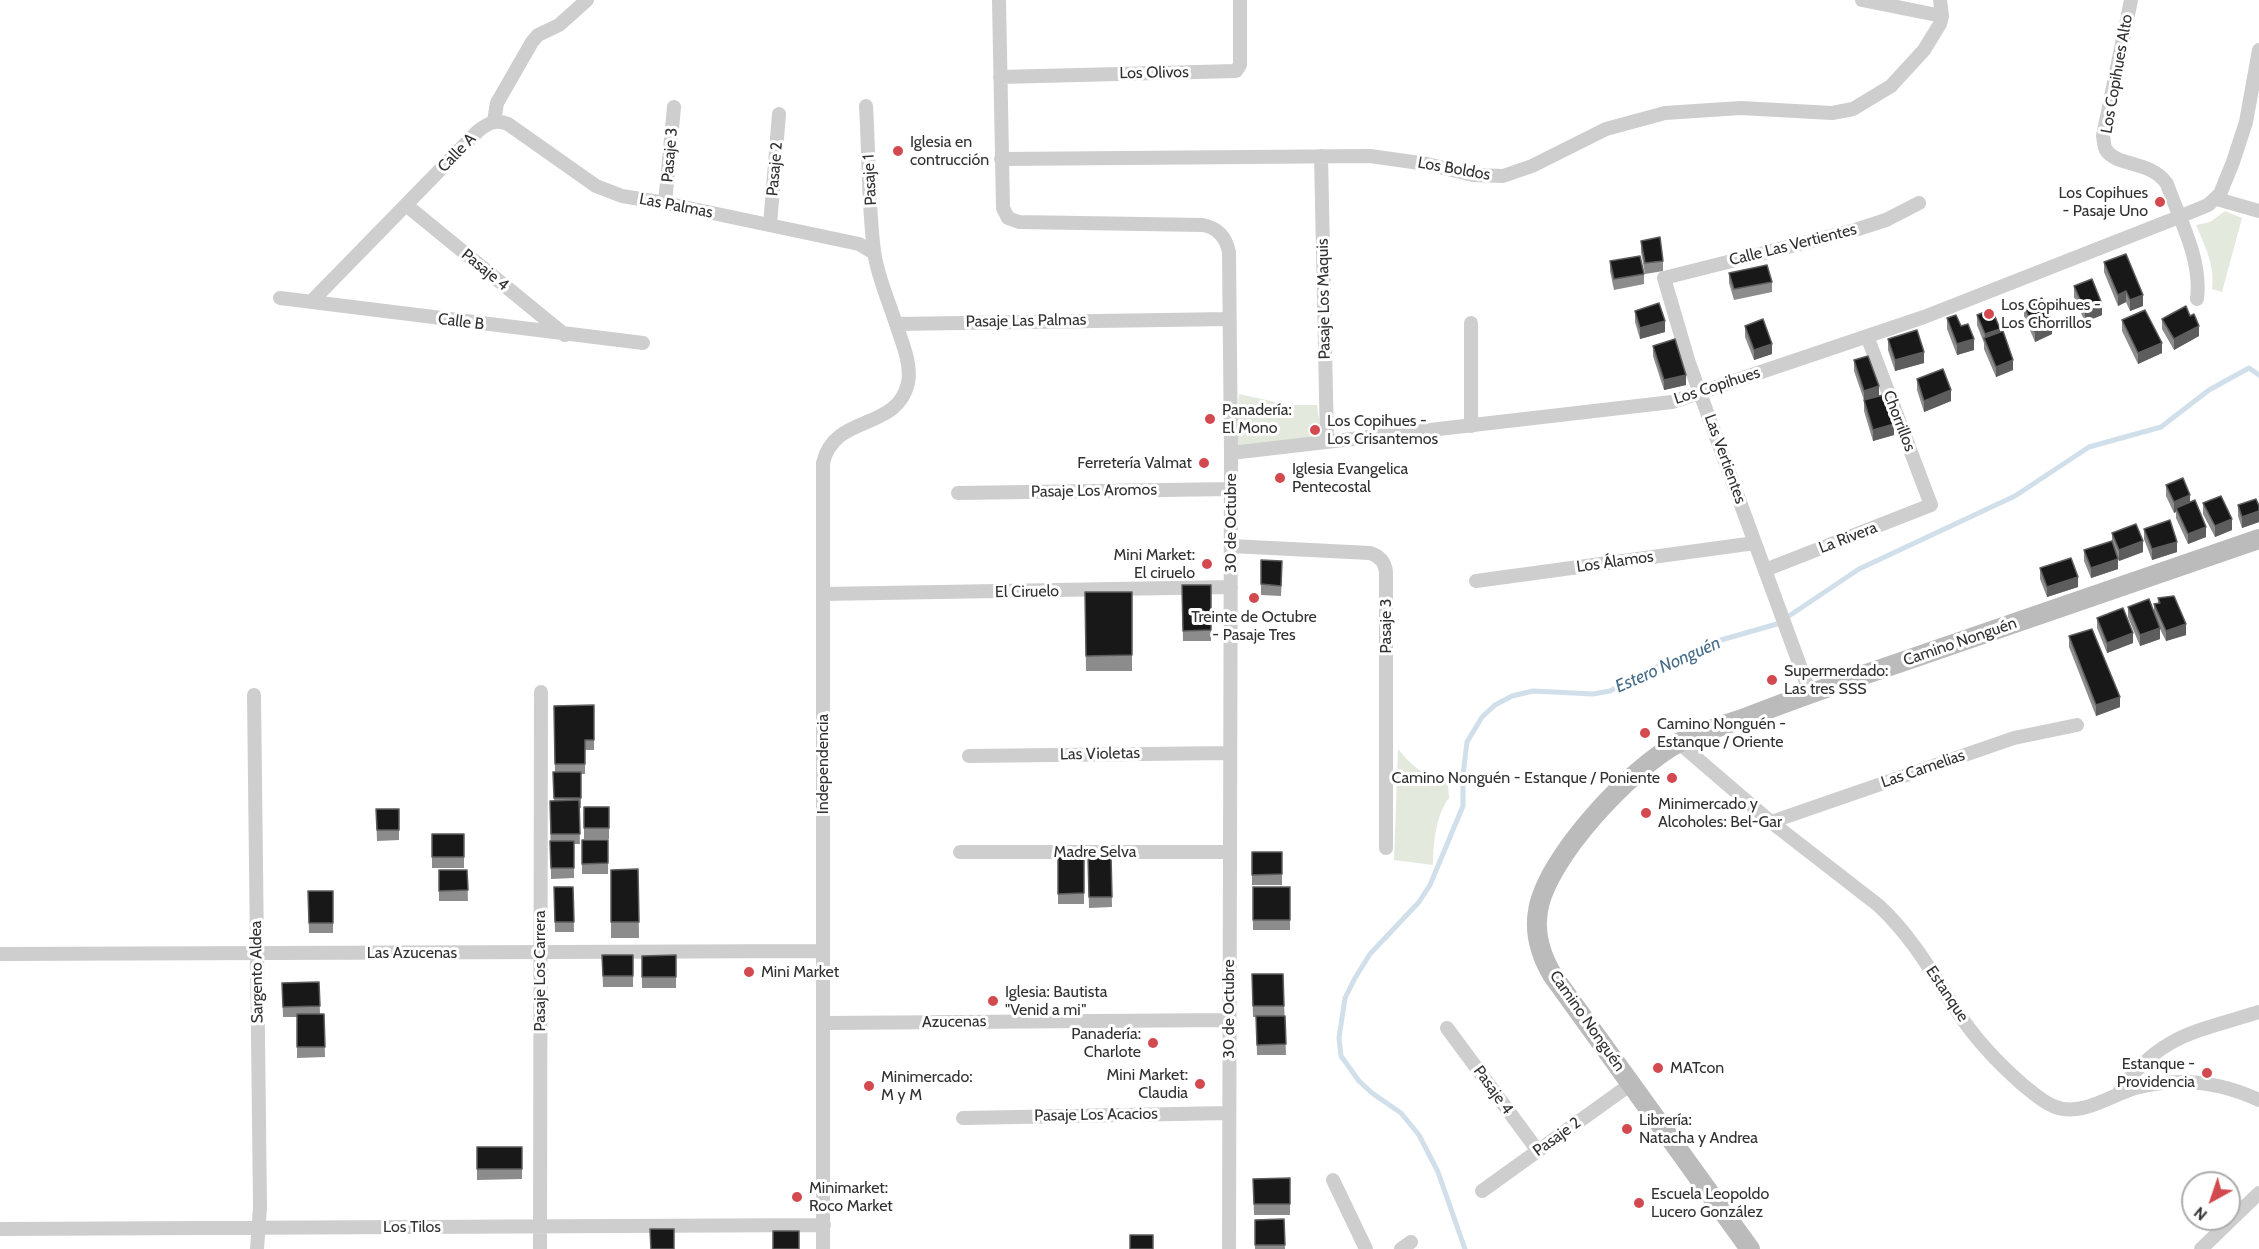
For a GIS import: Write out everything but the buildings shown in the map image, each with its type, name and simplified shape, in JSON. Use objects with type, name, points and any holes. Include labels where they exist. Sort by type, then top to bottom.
[{"type":"main road","name":"Camino Nonguén","points":[[1750,1249],[1548,966],[1539,945],[1537,913],[1544,886],[1559,862],[1612,796],[1637,772],[1679,743],[1810,693],[2259,539]]},
{"type":"street","points":[[494,122],[497,103],[532,42],[538,35],[559,25],[587,0]]},
{"type":"street","name":"30 de Octubre","points":[[999,0],[1001,159],[1003,208],[1006,215],[1013,221],[1203,225],[1215,229],[1224,238],[1229,252],[1231,453],[1229,1249]]},
{"type":"street","name":"Los Olivos","points":[[1000,77],[1236,71],[1240,65],[1240,0]]},
{"type":"street","points":[[1862,0],[1942,16],[1940,0]]},
{"type":"street","name":"Los Copihues Alto","points":[[2131,0],[2103,136],[2104,143],[2106,150],[2114,158],[2150,169],[2160,175],[2167,184],[2196,265],[2199,288],[2197,299]]},
{"type":"street","name":"Los Boldos","points":[[1001,159],[1370,156],[1399,159],[1473,175],[1503,176],[1532,166],[1606,129],[1665,113],[1741,108],[1832,113],[1862,105],[1900,77],[1933,38],[1942,16]]},
{"type":"street","points":[[2259,50],[2240,143],[2217,199],[2259,211]]},
{"type":"street","name":"Pasaje 1","points":[[866,106],[874,253]]},
{"type":"street","name":"Pasaje 3","points":[[665,203],[674,107]]},
{"type":"street","name":"Pasaje 2","points":[[770,225],[779,114]]},
{"type":"street","name":"Las Palmas","points":[[494,122],[502,121],[508,124],[596,186],[622,196],[859,244],[874,253]]},
{"type":"street","name":"Calle A","points":[[311,302],[478,131],[494,122]]},
{"type":"street","name":"Pasaje Los Maquis","points":[[1321,156],[1327,442]]},
{"type":"street","name":"Los Copihues","points":[[1231,453],[1651,405],[1701,393],[1935,312],[2179,217],[2217,199]]},
{"type":"street","name":"Calle Las Vertientes","points":[[1664,278],[1855,231],[1886,220],[1919,203]]},
{"type":"street","name":"Pasaje 4","points":[[406,205],[565,335]]},
{"type":"street","points":[[874,253],[896,324]]},
{"type":"street","name":"Las Vertientes","points":[[1664,278],[1679,334],[1810,693]]},
{"type":"street","name":"Calle B","points":[[280,298],[643,343]]},
{"type":"street","name":"Pasaje Las Palmas","points":[[896,324],[1229,319]]},
{"type":"street","points":[[1471,323],[1471,426]]},
{"type":"street","name":"Independencia","points":[[823,1249],[823,462],[825,453],[834,439],[886,413],[904,392],[908,384],[908,366],[896,324]]},
{"type":"street","name":"Chorrillos","points":[[1867,336],[1931,505]]},
{"type":"street","name":"Pasaje Los Aromos","points":[[958,493],[1231,489]]},
{"type":"street","name":"La Rivera","points":[[1765,570],[1931,505]]},
{"type":"street","name":"Los Álamos","points":[[1476,581],[1755,543]]},
{"type":"street","name":"Pasaje 3","points":[[1230,546],[1370,552],[1384,562],[1386,572],[1386,848]]},
{"type":"street","name":"El Ciruelo","points":[[823,594],[1231,587]]},
{"type":"street","name":"Pasaje Los Carrera","points":[[540,1249],[541,692]]},
{"type":"street","name":"Sargento Aldea","points":[[254,695],[260,1207],[257,1249]]},
{"type":"street","name":"Las Camelias","points":[[1771,822],[2014,738],[2077,725]]},
{"type":"street","name":"Estanque","points":[[1679,743],[1771,822],[1894,919],[1979,1040],[2006,1070],[2045,1102],[2055,1107],[2075,1110],[2118,1094],[2152,1085],[2187,1082],[2237,1091],[2259,1100]]},
{"type":"street","name":"Las Violetas","points":[[969,756],[1230,753]]},
{"type":"street","name":"Madre Selva","points":[[960,852],[1230,852]]},
{"type":"street","name":"Las Azucenas","points":[[0,954],[823,951]]},
{"type":"street","points":[[2118,1094],[2147,1059],[2174,1040],[2259,1012]]},
{"type":"street","name":"Azucenas","points":[[824,1023],[1229,1020]]},
{"type":"street","name":"Pasaje 4","points":[[1448,1029],[1538,1151]]},
{"type":"street","name":"Pasaje 2","points":[[1482,1191],[1631,1084]]},
{"type":"street","name":"Pasaje Los Acacios","points":[[963,1118],[1229,1113]]},
{"type":"street","points":[[1333,1180],[1366,1249]]},
{"type":"street","points":[[2201,1249],[2259,1193]]},
{"type":"street","name":"Los Tilos","points":[[0,1229],[824,1225]]},
{"type":"shaded area","points":[[2225,211],[2242,218],[2222,292],[2212,289],[2211,264],[2196,225],[2210,222]]},
{"type":"shaded area","points":[[1239,394],[1289,405],[1317,405],[1322,439],[1234,450]]},
{"type":"shaded area","points":[[1398,749],[1418,769],[1430,775],[1444,774],[1448,783],[1449,798],[1438,821],[1433,865],[1394,860]]},
{"type":"waterway","name":"Estero Nonguén","points":[[1465,1249],[1438,1172],[1419,1135],[1401,1113],[1359,1081],[1341,1056],[1339,1038],[1345,998],[1355,978],[1370,954],[1419,902],[1430,885],[1463,806],[1463,775],[1467,742],[1482,717],[1495,705],[1512,696],[1533,691],[1593,694],[1610,691],[1645,672],[1714,642],[1777,624],[1859,569],[2015,496],[2089,447],[2161,427],[2209,390],[2249,368],[2259,375]]},
{"type":"place","name":"Iglesia en contrucción","points":[[898,151]]},
{"type":"place","name":"Los Copihues - Pasaje Uno","points":[[2160,202]]},
{"type":"place","name":"Los Copihues - Los Chorrillos","points":[[1989,314]]},
{"type":"place","name":"Panadería: El Mono","points":[[1210,419]]},
{"type":"place","name":"Los Copihues - Los Crisantemos","points":[[1315,430]]},
{"type":"place","name":"Ferretería Valmat","points":[[1204,463]]},
{"type":"place","name":"Iglesia Evangelica Pentecostal","points":[[1280,478]]},
{"type":"place","name":"Mini Market: El ciruelo","points":[[1207,564]]},
{"type":"place","name":"Treinte de Octubre - Pasaje Tres","points":[[1254,598]]},
{"type":"place","name":"Supermerdado: Las tres SSS","points":[[1772,680]]},
{"type":"place","name":"Camino Nonguén - Estanque / Oriente","points":[[1645,733]]},
{"type":"place","name":"Camino Nonguén - Estanque / Poniente","points":[[1672,778]]},
{"type":"place","name":"Minimercado y Alcoholes: Bel-Gar","points":[[1646,813]]},
{"type":"place","name":"Mini Market","points":[[749,972]]},
{"type":"place","name":"Iglesia: Bautista \"Venid a mi\"","points":[[993,1001]]},
{"type":"place","name":"Panadería: Charlote","points":[[1153,1043]]},
{"type":"place","name":"MATcon","points":[[1658,1068]]},
{"type":"place","name":"Estanque - Providencia","points":[[2207,1073]]},
{"type":"place","name":"Mini Market: Claudia","points":[[1200,1084]]},
{"type":"place","name":"Minimercado: M y M","points":[[869,1086]]},
{"type":"place","name":"Librería: Natacha y Andrea","points":[[1627,1129]]},
{"type":"place","name":"Minimarket: Roco Market","points":[[797,1197]]},
{"type":"place","name":"Escuela Leopoldo Lucero González","points":[[1639,1203]]}]
